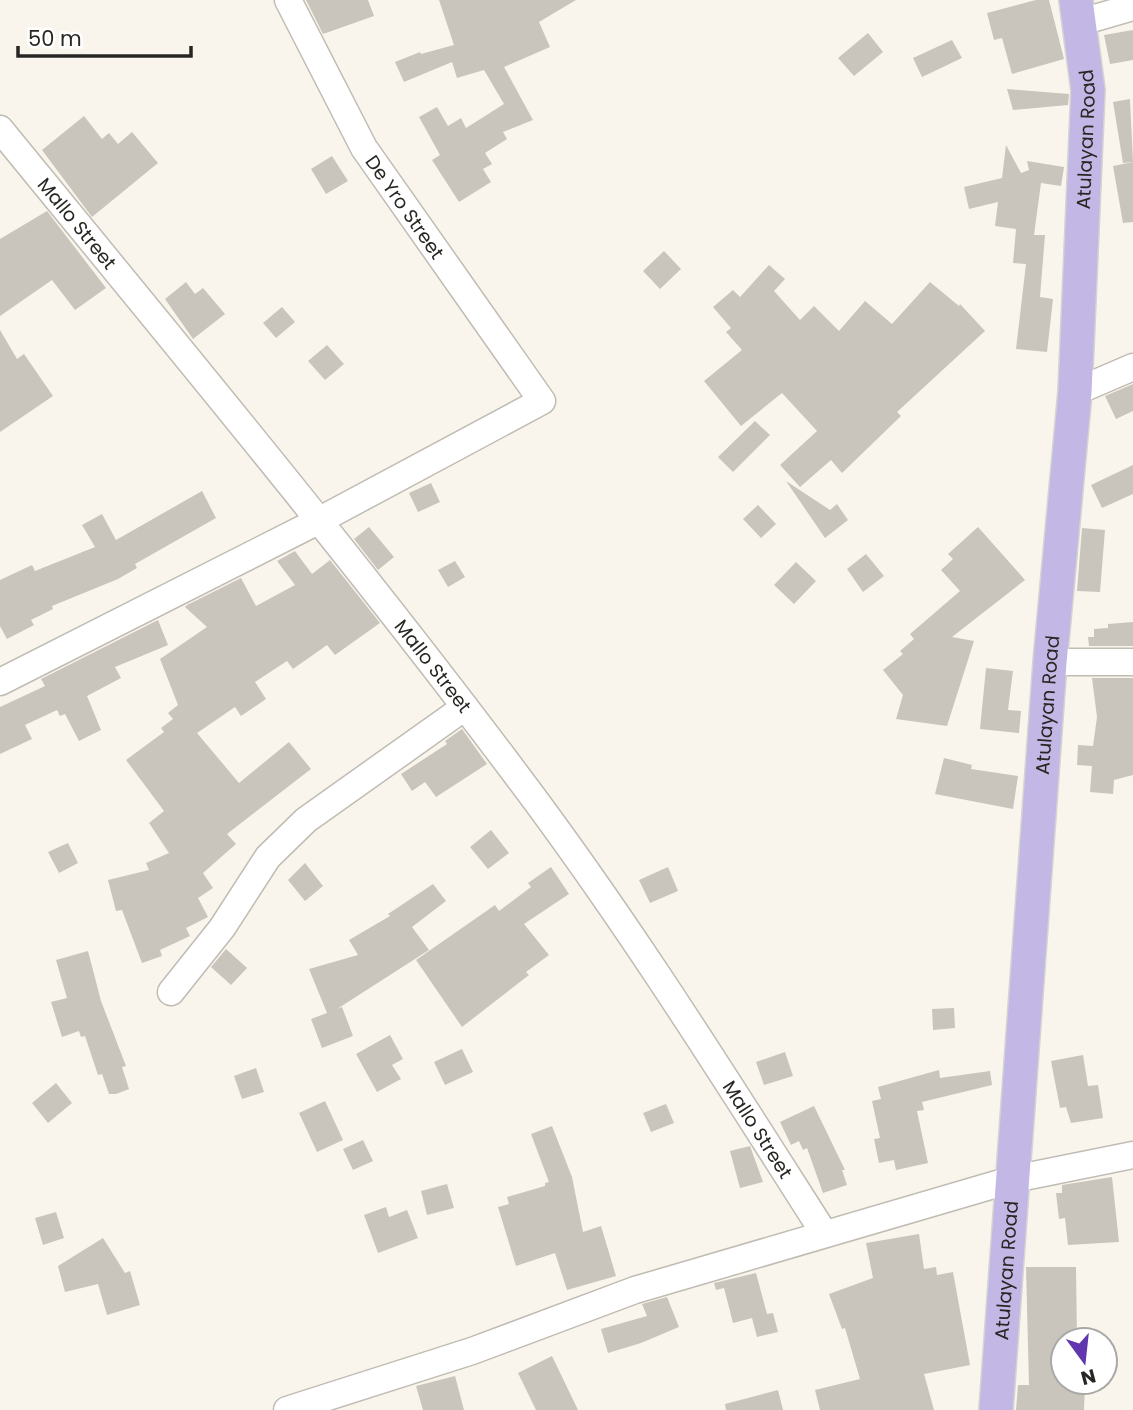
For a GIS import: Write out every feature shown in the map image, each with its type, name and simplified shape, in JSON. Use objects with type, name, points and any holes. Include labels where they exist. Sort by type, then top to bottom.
[{"type":"main road","name":"Atulayan Road","points":[[996,1410],[1050,662],[1075,391],[1088,90],[1079,11]]},
{"type":"street","name":"De Yro Street","points":[[288,0],[364,148],[542,401],[320,520]]},
{"type":"street","points":[[1079,11],[1133,7]]},
{"type":"street","name":"Mallo Street","points":[[0,129],[320,520],[518,776],[673,997],[824,1233]]},
{"type":"street","points":[[1075,391],[1133,367]]},
{"type":"street","points":[[0,682],[320,520]]},
{"type":"street","points":[[1050,662],[1133,662]]},
{"type":"street","points":[[171,992],[222,928],[268,857],[306,820],[465,707]]},
{"type":"street","points":[[287,1410],[472,1351],[635,1290],[824,1233],[1014,1179],[1133,1155]]},
{"type":"building","points":[[306,0],[368,0],[374,16],[323,34]]},
{"type":"building","points":[[439,0],[576,0],[539,22],[550,47],[504,67],[533,120],[503,132],[507,139],[485,153],[492,164],[483,169],[491,182],[459,202],[432,160],[440,155],[419,117],[437,107],[448,126],[461,118],[466,128],[504,104],[484,70],[457,78],[452,62],[404,82],[395,62],[420,52],[421,54],[454,45]]},
{"type":"building","points":[[1036,0],[1049,0],[1064,59],[1012,74],[1002,38],[994,40],[987,13]]},
{"type":"building","points":[[1133,30],[1133,60],[1110,64],[1104,35]]},
{"type":"building","points":[[868,33],[883,52],[854,76],[838,58]]},
{"type":"building","points":[[952,40],[962,58],[922,77],[913,58]]},
{"type":"building","points":[[1007,89],[1069,94],[1068,105],[1013,110]]},
{"type":"building","points":[[1130,99],[1133,162],[1123,163],[1113,102]]},
{"type":"building","points":[[84,116],[102,139],[109,133],[118,144],[132,132],[158,163],[92,217],[42,150]]},
{"type":"building","points":[[1006,145],[1021,173],[1029,170],[1027,161],[1064,167],[1061,186],[1041,183],[1034,235],[1045,235],[1040,297],[1053,299],[1047,352],[1016,349],[1026,264],[1013,263],[1016,229],[995,226],[998,202],[969,209],[964,187],[1002,178]]},
{"type":"building","points":[[332,156],[348,181],[326,194],[311,169]]},
{"type":"building","points":[[1133,162],[1133,222],[1123,223],[1113,166]]},
{"type":"building","points":[[47,211],[106,288],[75,310],[52,280],[0,316],[0,239]]},
{"type":"building","points":[[664,251],[681,269],[660,289],[643,271]]},
{"type":"building","points":[[769,265],[785,279],[774,291],[800,320],[814,306],[839,331],[865,301],[892,324],[930,282],[959,306],[960,304],[985,331],[897,412],[901,416],[842,473],[831,460],[800,487],[780,465],[817,431],[782,393],[741,426],[704,381],[742,350],[726,332],[731,328],[713,307],[733,290],[740,297]]},
{"type":"building","points":[[186,282],[195,294],[203,288],[225,314],[193,339],[165,299]]},
{"type":"building","points":[[282,307],[295,322],[276,338],[263,323]]},
{"type":"building","points":[[0,330],[17,359],[24,354],[53,396],[0,432]]},
{"type":"building","points":[[327,345],[344,364],[325,380],[308,361]]},
{"type":"building","points":[[1133,384],[1133,411],[1116,419],[1105,396]]},
{"type":"building","points":[[755,421],[770,435],[733,472],[718,457]]},
{"type":"building","points":[[1133,465],[1133,494],[1102,508],[1091,485]]},
{"type":"building","points":[[786,481],[830,510],[837,504],[848,520],[825,538]]},
{"type":"building","points":[[431,483],[440,502],[418,512],[409,493]]},
{"type":"building","points":[[202,491],[216,518],[135,564],[137,568],[118,579],[52,606],[53,609],[31,620],[34,625],[7,639],[0,626],[0,580],[32,565],[35,571],[95,547],[82,525],[102,514],[116,540]]},
{"type":"building","points":[[758,505],[776,524],[761,538],[743,519]]},
{"type":"building","points":[[369,527],[394,557],[378,570],[354,539]]},
{"type":"building","points":[[978,527],[1025,580],[952,637],[974,641],[947,726],[896,719],[903,695],[883,670],[903,654],[900,651],[914,639],[910,634],[960,591],[941,570],[953,559],[948,554]]},
{"type":"building","points":[[1082,528],[1105,530],[1100,592],[1077,591]]},
{"type":"building","points":[[295,551],[312,574],[330,560],[380,623],[335,655],[327,645],[293,669],[287,661],[255,682],[266,699],[241,716],[235,707],[197,733],[239,783],[289,742],[311,769],[227,834],[236,844],[203,873],[213,888],[198,898],[208,917],[186,928],[190,936],[160,950],[162,956],[142,963],[122,910],[116,911],[108,880],[149,870],[146,863],[169,853],[149,823],[164,811],[126,760],[164,732],[161,728],[173,719],[168,713],[178,705],[160,659],[207,627],[185,607],[187,605],[241,578],[256,606],[295,585],[277,561]]},
{"type":"building","points":[[866,554],[884,576],[863,592],[847,569]]},
{"type":"building","points":[[455,561],[465,577],[448,587],[438,570]]},
{"type":"building","points":[[796,562],[816,581],[794,604],[774,585]]},
{"type":"building","points":[[158,620],[168,645],[115,667],[121,678],[87,696],[101,730],[79,741],[65,714],[60,716],[57,710],[25,725],[32,739],[0,754],[0,707],[45,686],[41,679]]},
{"type":"building","points":[[1133,622],[1133,646],[1089,646],[1088,637],[1094,637],[1094,629],[1108,628],[1108,624]]},
{"type":"building","points":[[986,668],[1013,671],[1008,710],[1021,711],[1019,733],[980,729]]},
{"type":"building","points":[[1092,678],[1133,678],[1133,775],[1114,780],[1113,794],[1090,792],[1092,766],[1077,765],[1078,745],[1093,746],[1097,717]]},
{"type":"building","points":[[462,729],[487,764],[436,797],[425,782],[412,791],[401,774],[447,744],[445,741]]},
{"type":"building","points":[[944,758],[972,765],[971,769],[1018,776],[1013,809],[935,794]]},
{"type":"building","points":[[491,830],[509,853],[488,869],[470,847]]},
{"type":"building","points":[[68,843],[78,863],[59,873],[48,852]]},
{"type":"building","points":[[305,863],[323,886],[305,901],[288,880]]},
{"type":"building","points":[[551,867],[569,894],[524,924],[549,955],[526,972],[529,975],[462,1027],[416,960],[495,905],[499,911],[531,887],[528,883]]},
{"type":"building","points":[[668,867],[678,891],[650,903],[639,880]]},
{"type":"building","points":[[433,884],[446,901],[412,927],[429,950],[337,1009],[342,1007],[353,1036],[322,1048],[311,1019],[327,1013],[309,969],[358,955],[349,940],[390,916],[388,914]]},
{"type":"building","points":[[226,949],[247,968],[231,985],[211,967]]},
{"type":"building","points":[[88,951],[101,1001],[126,1066],[122,1067],[129,1089],[116,1094],[109,1094],[102,1074],[98,1075],[85,1036],[81,1037],[79,1031],[62,1037],[51,1002],[67,998],[56,960]]},
{"type":"building","points":[[954,1008],[955,1028],[933,1030],[932,1009]]},
{"type":"building","points":[[390,1035],[403,1059],[392,1065],[401,1079],[377,1092],[356,1054]]},
{"type":"building","points":[[462,1049],[473,1072],[445,1085],[434,1062]]},
{"type":"building","points":[[785,1052],[793,1076],[764,1085],[756,1062]]},
{"type":"building","points":[[1083,1055],[1088,1086],[1098,1085],[1103,1118],[1071,1123],[1066,1107],[1060,1108],[1051,1061]]},
{"type":"building","points":[[256,1068],[264,1092],[242,1099],[234,1076]]},
{"type":"building","points":[[939,1070],[940,1078],[990,1071],[992,1085],[922,1102],[924,1110],[917,1111],[928,1163],[896,1170],[894,1160],[879,1163],[874,1139],[880,1138],[872,1101],[881,1099],[878,1087]]},
{"type":"building","points":[[56,1083],[72,1103],[48,1123],[32,1103]]},
{"type":"building","points":[[325,1101],[343,1140],[317,1152],[299,1113]]},
{"type":"building","points":[[666,1104],[674,1123],[651,1132],[643,1113]]},
{"type":"building","points":[[814,1106],[845,1170],[842,1170],[847,1185],[823,1193],[807,1148],[803,1150],[799,1141],[791,1145],[780,1122]]},
{"type":"building","points":[[552,1126],[572,1177],[583,1232],[601,1226],[616,1276],[567,1290],[555,1253],[516,1266],[498,1207],[509,1204],[507,1197],[545,1186],[545,1183],[549,1182],[531,1134]]},
{"type":"building","points":[[363,1140],[373,1161],[353,1170],[343,1149]]},
{"type":"building","points":[[750,1146],[763,1182],[740,1188],[730,1151]]},
{"type":"building","points":[[1112,1177],[1119,1242],[1068,1245],[1065,1218],[1059,1219],[1056,1193],[1062,1193],[1062,1185]]},
{"type":"building","points":[[447,1184],[454,1208],[427,1215],[421,1191]]},
{"type":"building","points":[[386,1207],[389,1217],[407,1210],[418,1238],[378,1253],[364,1215]]},
{"type":"building","points":[[56,1212],[64,1238],[43,1245],[35,1218]]},
{"type":"building","points":[[919,1234],[924,1269],[936,1267],[937,1275],[953,1272],[970,1365],[924,1374],[934,1410],[820,1410],[815,1390],[860,1379],[845,1328],[842,1329],[829,1294],[873,1278],[866,1243]]},
{"type":"building","points":[[103,1238],[125,1273],[130,1271],[140,1305],[107,1315],[98,1284],[65,1292],[58,1266]]},
{"type":"building","points":[[1026,1267],[1076,1267],[1077,1326],[1049,1326],[1049,1396],[1084,1396],[1084,1410],[1016,1410],[1018,1385],[1029,1385]]},
{"type":"building","points":[[756,1273],[767,1314],[773,1313],[778,1332],[757,1337],[752,1318],[733,1323],[724,1288],[716,1290],[714,1283]]},
{"type":"building","points":[[667,1297],[679,1327],[608,1353],[601,1329],[647,1316],[642,1304]]},
{"type":"building","points":[[552,1356],[578,1410],[536,1410],[518,1373]]},
{"type":"building","points":[[455,1376],[464,1410],[423,1410],[416,1386]]},
{"type":"building","points":[[778,1390],[783,1410],[726,1410],[725,1404]]}]
